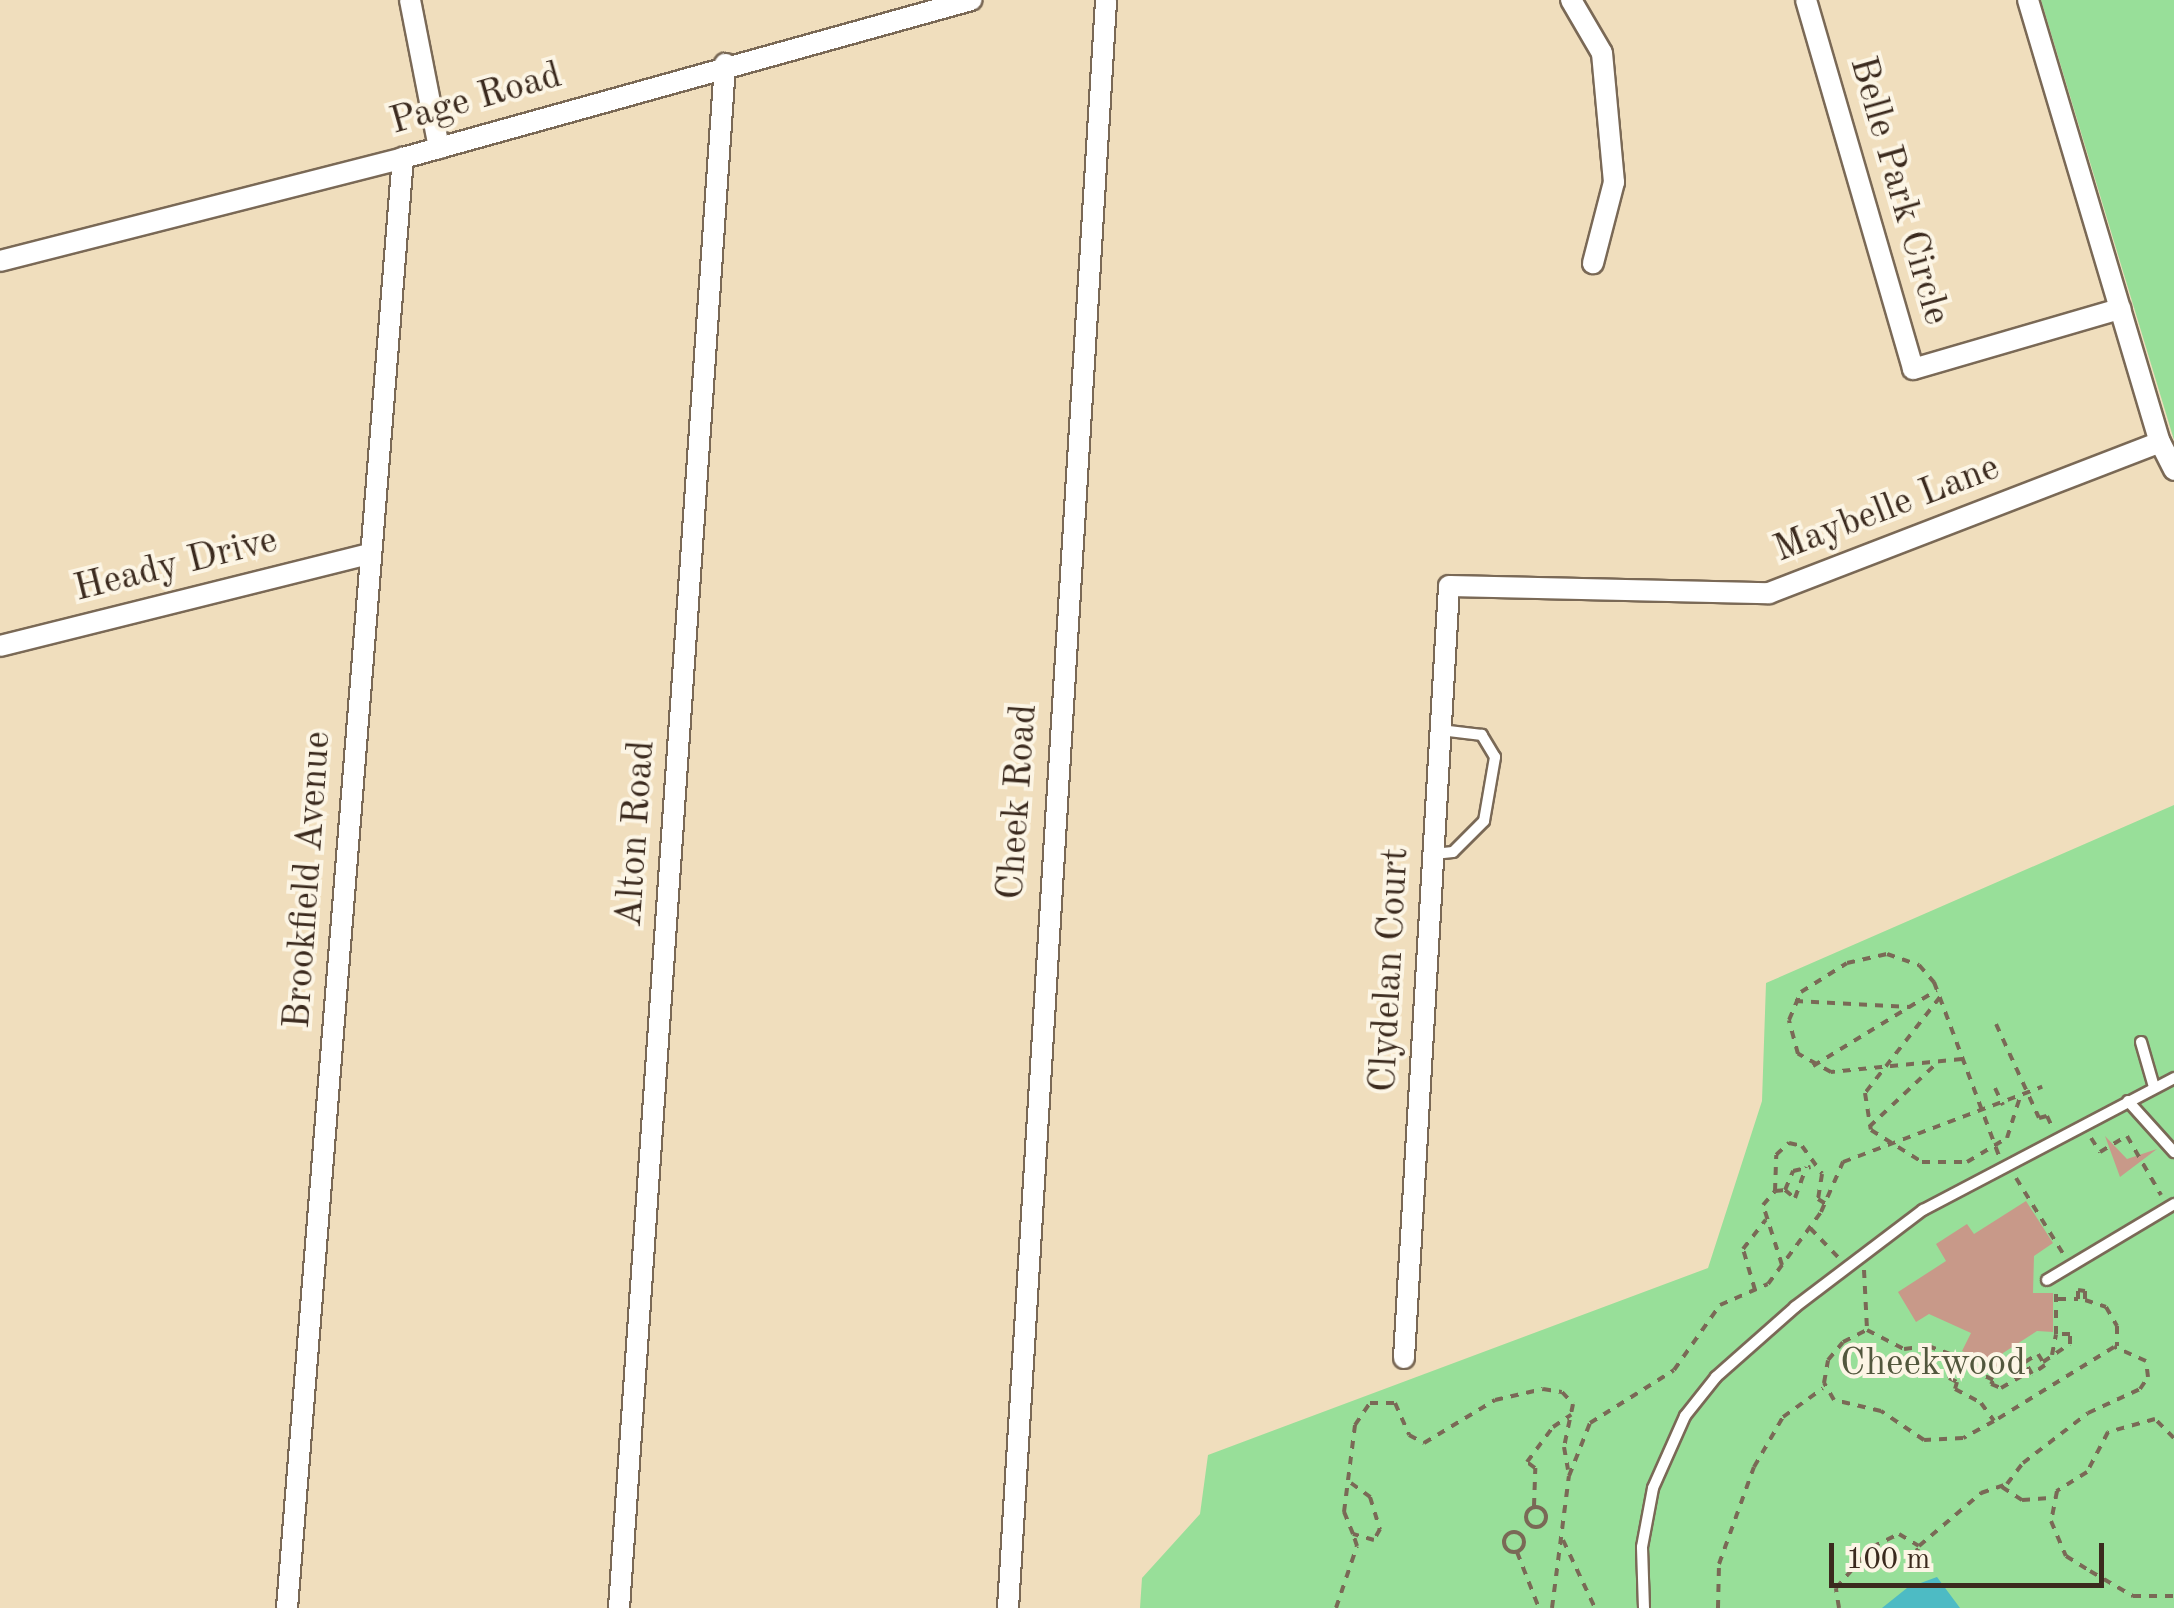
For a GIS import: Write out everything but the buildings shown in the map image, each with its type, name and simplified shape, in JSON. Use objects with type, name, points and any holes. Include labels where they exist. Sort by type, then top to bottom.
[{"type":"street","points":[[410,0],[439,148]]},
{"type":"street","name":"Page Road","points":[[0,261],[403,158],[725,64],[971,0]]},
{"type":"street","name":"Cheek Road","points":[[1008,1608],[1106,0]]},
{"type":"street","points":[[1570,0],[1602,53],[1614,182],[1593,263]]},
{"type":"street","name":"Belle Park Circle","points":[[1806,0],[1913,369],[2120,310]]},
{"type":"street","points":[[2028,0],[2160,442],[2174,470]]},
{"type":"street","name":"Alton Road","points":[[619,1608],[725,64]]},
{"type":"street","name":"Brookfield Avenue","points":[[287,1608],[403,158]]},
{"type":"street","name":"Maybelle Lane","points":[[1449,586],[1769,592],[2160,442]]},
{"type":"street","name":"Heady Drive","points":[[0,646],[369,554]]},
{"type":"street","name":"Clydelan Court","points":[[1404,1358],[1449,586]]},
{"type":"lane","points":[[1433,854],[1453,852],[1484,821],[1495,756],[1493,744],[1482,736],[1440,730]]},
{"type":"lane","points":[[2141,1042],[2154,1087]]},
{"type":"lane","points":[[1644,1608],[1648,1506],[1686,1416],[1738,1356],[1923,1210],[2056,1135],[2174,1078]]},
{"type":"lane","points":[[2128,1101],[2174,1152]]},
{"type":"lane","points":[[2052,1277],[2174,1204]]},
{"type":"path","points":[[1962,1058],[1841,1072],[1813,1066],[1789,1039],[1795,1001],[1834,968],[1887,954],[1918,965],[1937,990],[1962,1058],[1982,1114],[1995,1149],[2072,1266]]},
{"type":"path","points":[[1813,1066],[1937,990]]},
{"type":"path","points":[[1940,998],[1880,1068],[1862,1104],[1869,1127],[1886,1146],[1940,1164],[1995,1149],[2015,1125],[2020,1097]]},
{"type":"path","points":[[1795,1001],[1910,1007]]},
{"type":"path","points":[[1996,1024],[2028,1094],[2056,1135]]},
{"type":"path","points":[[1869,1127],[1939,1062]]},
{"type":"path","points":[[1552,1608],[1570,1474],[1590,1423],[1674,1370],[1720,1306],[1756,1292],[1782,1265],[1826,1204],[1837,1168],[1886,1146],[1982,1114],[2042,1087]]},
{"type":"path","points":[[1995,1088],[2003,1105]]},
{"type":"path","points":[[2089,1134],[2100,1152],[2126,1136],[2161,1196],[2146,1204]]},
{"type":"path","points":[[1775,1191],[1776,1158],[1789,1143],[1802,1146],[1808,1167],[1795,1198],[1786,1190],[1775,1191],[1763,1201],[1782,1265]]},
{"type":"path","points":[[1808,1167],[1824,1178],[1818,1199],[1826,1204]]},
{"type":"path","points":[[1786,1190],[1790,1174],[1808,1167]]},
{"type":"path","points":[[1756,1292],[1743,1249],[1766,1220]]},
{"type":"path","points":[[1808,1227],[1846,1267]]},
{"type":"path","points":[[1864,1270],[1868,1330]]},
{"type":"path","points":[[2052,1277],[2056,1299],[2052,1356]]},
{"type":"path","points":[[2056,1299],[2078,1299],[2078,1290],[2085,1290],[2085,1300],[2106,1308],[2117,1326],[2117,1346]]},
{"type":"path","points":[[1868,1330],[1904,1349],[1932,1346],[1958,1357],[1949,1378],[1957,1382],[1955,1389],[1981,1403],[1994,1421]]},
{"type":"path","points":[[1718,1608],[1726,1537],[1764,1448],[1790,1409],[1825,1387],[1832,1352],[1868,1330]]},
{"type":"path","points":[[1956,1362],[2001,1388],[2070,1344],[2070,1334],[2056,1334]]},
{"type":"path","points":[[1825,1387],[1838,1403],[1881,1411],[1924,1440],[1963,1438],[2117,1346]]},
{"type":"path","points":[[1907,1570],[1919,1546],[1980,1494],[2002,1487],[2079,1418],[2140,1389],[2148,1377],[2146,1361],[2117,1346]]},
{"type":"path","points":[[2030,1370],[2025,1362],[2038,1354],[2043,1362]]},
{"type":"path","points":[[1993,1380],[2001,1367],[2020,1377]]},
{"type":"path","points":[[1336,1608],[1356,1549],[1344,1512],[1351,1483],[1357,1416],[1376,1400],[1394,1402],[1409,1435],[1424,1443],[1472,1410],[1530,1390],[1562,1392],[1573,1414],[1564,1448],[1570,1474]]},
{"type":"path","points":[[1529,1524],[1526,1514],[1534,1506],[1535,1468],[1527,1462],[1553,1427],[1573,1414]]},
{"type":"path","points":[[2002,1487],[2022,1500],[2055,1498],[2087,1472],[2108,1432],[2154,1419],[2174,1438]]},
{"type":"path","points":[[1351,1483],[1368,1492],[1379,1525],[1378,1537],[1356,1549]]},
{"type":"path","points":[[2055,1498],[2050,1521],[2066,1556],[2134,1596],[2174,1596]]},
{"type":"path","points":[[1520,1534],[1529,1524],[1546,1522],[1544,1510],[1534,1506]]},
{"type":"path","points":[[1517,1552],[1507,1550],[1504,1540],[1511,1532],[1520,1534]]},
{"type":"path","points":[[1353,1534],[1368,1541]]},
{"type":"path","points":[[1517,1552],[1524,1545],[1520,1534]]},
{"type":"path","points":[[1839,1608],[1836,1588],[1872,1546],[1899,1534],[1919,1546]]},
{"type":"path","points":[[1561,1535],[1595,1608]]},
{"type":"path","points":[[1517,1552],[1539,1608]]},
{"type":"green space","points":[[2041,0],[2174,0],[2174,440]]},
{"type":"green space","name":"Cheekwood","points":[[2174,805],[2174,1608],[1140,1608],[1142,1578],[1200,1514],[1208,1455],[1708,1268],[1762,1101],[1766,983]]},
{"type":"water","points":[[1937,1577],[1960,1608],[1882,1608],[1907,1588]]}]
